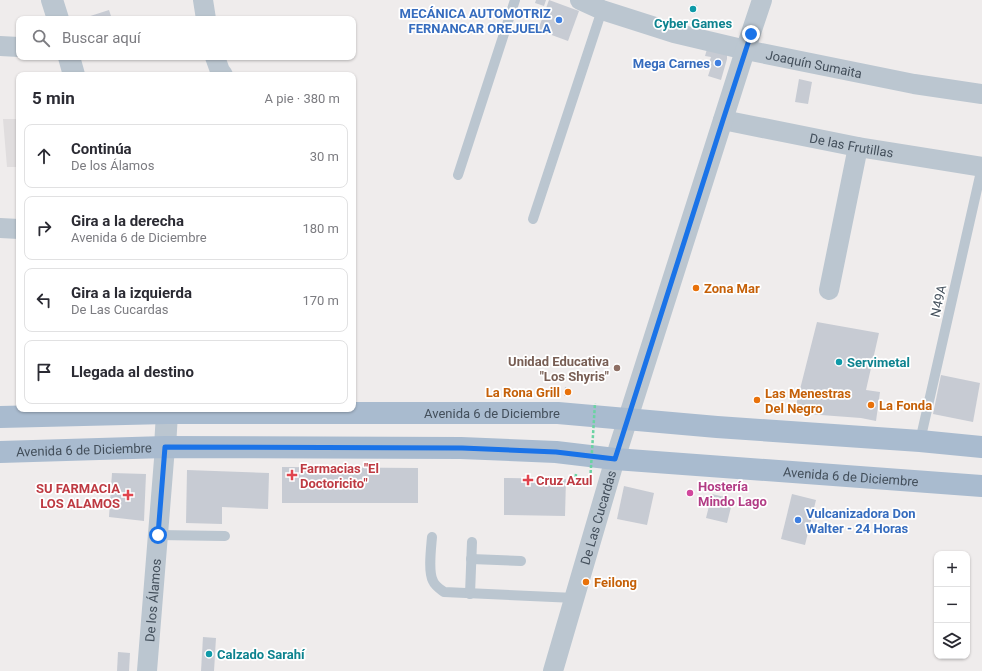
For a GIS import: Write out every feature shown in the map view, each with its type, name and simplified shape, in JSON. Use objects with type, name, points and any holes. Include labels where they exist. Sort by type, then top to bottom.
[{"type":"main road","name":"Avenida 6 de Diciembre","points":[[0,417],[139,412]]},
{"type":"main road","name":"Avenida 6 de Diciembre","points":[[356,412],[558,413],[725,428],[920,441],[982,447]]},
{"type":"main road","name":"Avenida 6 de Diciembre","points":[[0,452],[165,447],[462,448],[556,452],[615,459],[982,486]]},
{"type":"street","points":[[52,0],[57,16]]},
{"type":"street","points":[[203,0],[206,16]]},
{"type":"street","name":"Joaquín Sumaita","points":[[580,0],[602,10],[674,33],[746,50],[914,84],[982,94]]},
{"type":"street","name":"De Las Cucardas","points":[[553,671],[627,419],[762,0]]},
{"type":"street","points":[[0,46],[16,46]]},
{"type":"street","points":[[70,60],[73,72]]},
{"type":"street","points":[[216,60],[220,72]]},
{"type":"street","name":"De las Frutillas","points":[[723,120],[858,147],[982,167]]},
{"type":"street","points":[[829,290],[858,147]]},
{"type":"street","points":[[0,228],[16,229]]},
{"type":"street","name":"De los Álamos","points":[[147,671],[167,412]]},
{"type":"lane","points":[[458,175],[515,0]]},
{"type":"lane","points":[[533,219],[602,10]]},
{"type":"lane","name":"N49A","points":[[920,441],[982,167]]},
{"type":"lane","points":[[158,535],[225,536]]},
{"type":"lane","points":[[432,537],[430,574],[433,582],[444,592],[575,598]]},
{"type":"lane","points":[[470,594],[472,542]]},
{"type":"lane","points":[[471,559],[521,561]]},
{"type":"path","points":[[575,482],[590,483],[595,403]]},
{"type":"shaded area","points":[[3,119],[16,119],[16,167],[7,167]]},
{"type":"building","points":[[536,0],[546,0],[544,6],[535,3]]},
{"type":"building","name":"MECÁNICA AUTOMOTRIZ FERNANCAR OREJUELA","points":[[549,0],[579,11],[568,41],[538,30]]},
{"type":"building","name":"Cyber Games","points":[[692,4],[697,5],[695,14],[689,12]]},
{"type":"building","points":[[109,10],[111,16],[90,16]]},
{"type":"building","name":"Mega Carnes","points":[[707,49],[727,55],[721,80],[708,76],[711,67],[708,66],[711,57],[705,56]]},
{"type":"building","points":[[799,79],[812,82],[808,104],[795,102]]},
{"type":"building","name":"Servimetal","points":[[817,322],[879,333],[866,390],[880,392],[876,421],[861,418],[794,413]]},
{"type":"building","points":[[941,375],[980,383],[973,422],[933,414]]},
{"type":"building","name":"La Rona Grill","points":[[565,387],[571,388],[571,396],[564,396]]},
{"type":"building","points":[[282,467],[418,468],[418,503],[282,503]]},
{"type":"building","points":[[187,470],[269,473],[268,509],[222,507],[222,524],[186,523]]},
{"type":"building","name":"SU FARMACIA LOS ALAMOS","points":[[112,473],[146,474],[144,521],[109,517]]},
{"type":"building","points":[[504,478],[566,479],[565,516],[504,515]]},
{"type":"building","points":[[624,486],[654,493],[647,525],[617,519]]},
{"type":"building","points":[[712,494],[733,499],[727,523],[706,518]]},
{"type":"building","name":"Vulcanizadora Don Walter - 24 Horas","points":[[792,494],[816,500],[805,545],[781,539]]},
{"type":"building","name":"Calzado Sarahí","points":[[203,637],[216,638],[214,671],[201,671]]},
{"type":"building","points":[[118,652],[130,653],[129,671],[117,671]]},
{"type":"place","name":"Cyber Games","points":[[693,9]]},
{"type":"place","name":"MECÁNICA AUTOMOTRIZ FERNANCAR OREJUELA","points":[[559,20]]},
{"type":"place","name":"Mega Carnes","points":[[718,63]]},
{"type":"place","name":"Zona Mar","points":[[696,288]]},
{"type":"place","name":"Servimetal","points":[[839,362]]},
{"type":"place","name":"Unidad Educativa \"Los Shyris\"","points":[[617,368]]},
{"type":"place","name":"La Rona Grill","points":[[568,392]]},
{"type":"place","name":"Las Menestras Del Negro","points":[[757,400]]},
{"type":"place","name":"La Fonda","points":[[871,405]]},
{"type":"place","name":"Farmacias \"El Doctoricito\"","points":[[292,475]]},
{"type":"place","name":"Cruz Azul","points":[[528,480]]},
{"type":"place","name":"Hostería Mindo Lago","points":[[690,493]]},
{"type":"place","name":"SU FARMACIA LOS ALAMOS","points":[[128,495]]},
{"type":"place","name":"Vulcanizadora Don Walter - 24 Horas","points":[[798,520]]},
{"type":"place","name":"Feilong","points":[[586,582]]},
{"type":"place","name":"Calzado Sarahí","points":[[209,654]]},
{"type":"route","points":[[158,535],[165,447],[462,448],[556,452],[615,459],[751,34]]}]
